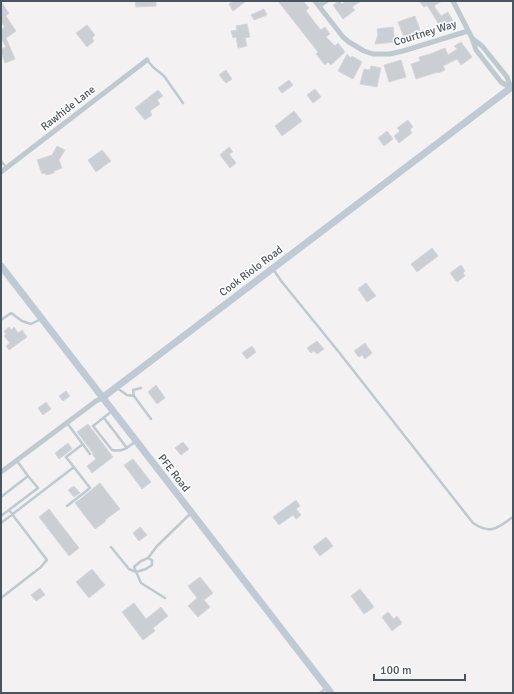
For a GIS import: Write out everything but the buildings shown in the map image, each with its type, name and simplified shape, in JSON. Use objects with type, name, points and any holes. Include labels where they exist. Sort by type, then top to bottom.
[{"type":"main road","name":"Cook Riolo Road","points":[[102,398],[512,87]]},
{"type":"main road","name":"PFE Road","points":[[1,266],[329,690]]},
{"type":"street","name":"Courtney Way","points":[[315,1],[343,37],[364,51],[373,54],[381,55],[403,52],[468,31]]},
{"type":"street","points":[[319,6],[326,1]]},
{"type":"street","points":[[453,1],[472,38],[476,50],[501,82],[512,87]]},
{"type":"street","name":"Rawhide Lane","points":[[1,172],[147,60]]},
{"type":"street","name":"Cook Riolo Road","points":[[1,472],[102,398]]},
{"type":"lane","points":[[147,60],[164,76],[183,103]]},
{"type":"lane","points":[[1,161],[7,168]]},
{"type":"lane","points":[[272,269],[472,523],[488,530],[497,528],[513,517]]},
{"type":"lane","points":[[1,320],[11,313],[22,321],[31,324],[42,319]]},
{"type":"lane","points":[[116,388],[127,395],[134,396]]},
{"type":"lane","points":[[142,388],[133,390],[134,396],[151,419]]},
{"type":"lane","points":[[112,411],[94,426],[112,450],[118,452],[127,448],[136,441]]},
{"type":"lane","points":[[104,418],[127,448]]},
{"type":"lane","points":[[67,423],[90,454]]},
{"type":"lane","points":[[66,506],[90,488],[66,457],[83,444]]},
{"type":"lane","points":[[1,516],[38,488],[16,461]]},
{"type":"lane","points":[[1,523],[74,467]]},
{"type":"lane","points":[[1,497],[28,476]]},
{"type":"lane","points":[[2,596],[41,567],[47,560],[8,510]]},
{"type":"lane","points":[[165,598],[141,583],[134,567],[141,561],[148,558],[157,546],[191,513]]},
{"type":"lane","points":[[111,547],[129,569],[136,572],[146,569],[152,565],[152,560],[148,558]]},
{"type":"lane","points":[[320,693],[329,690]]}]
